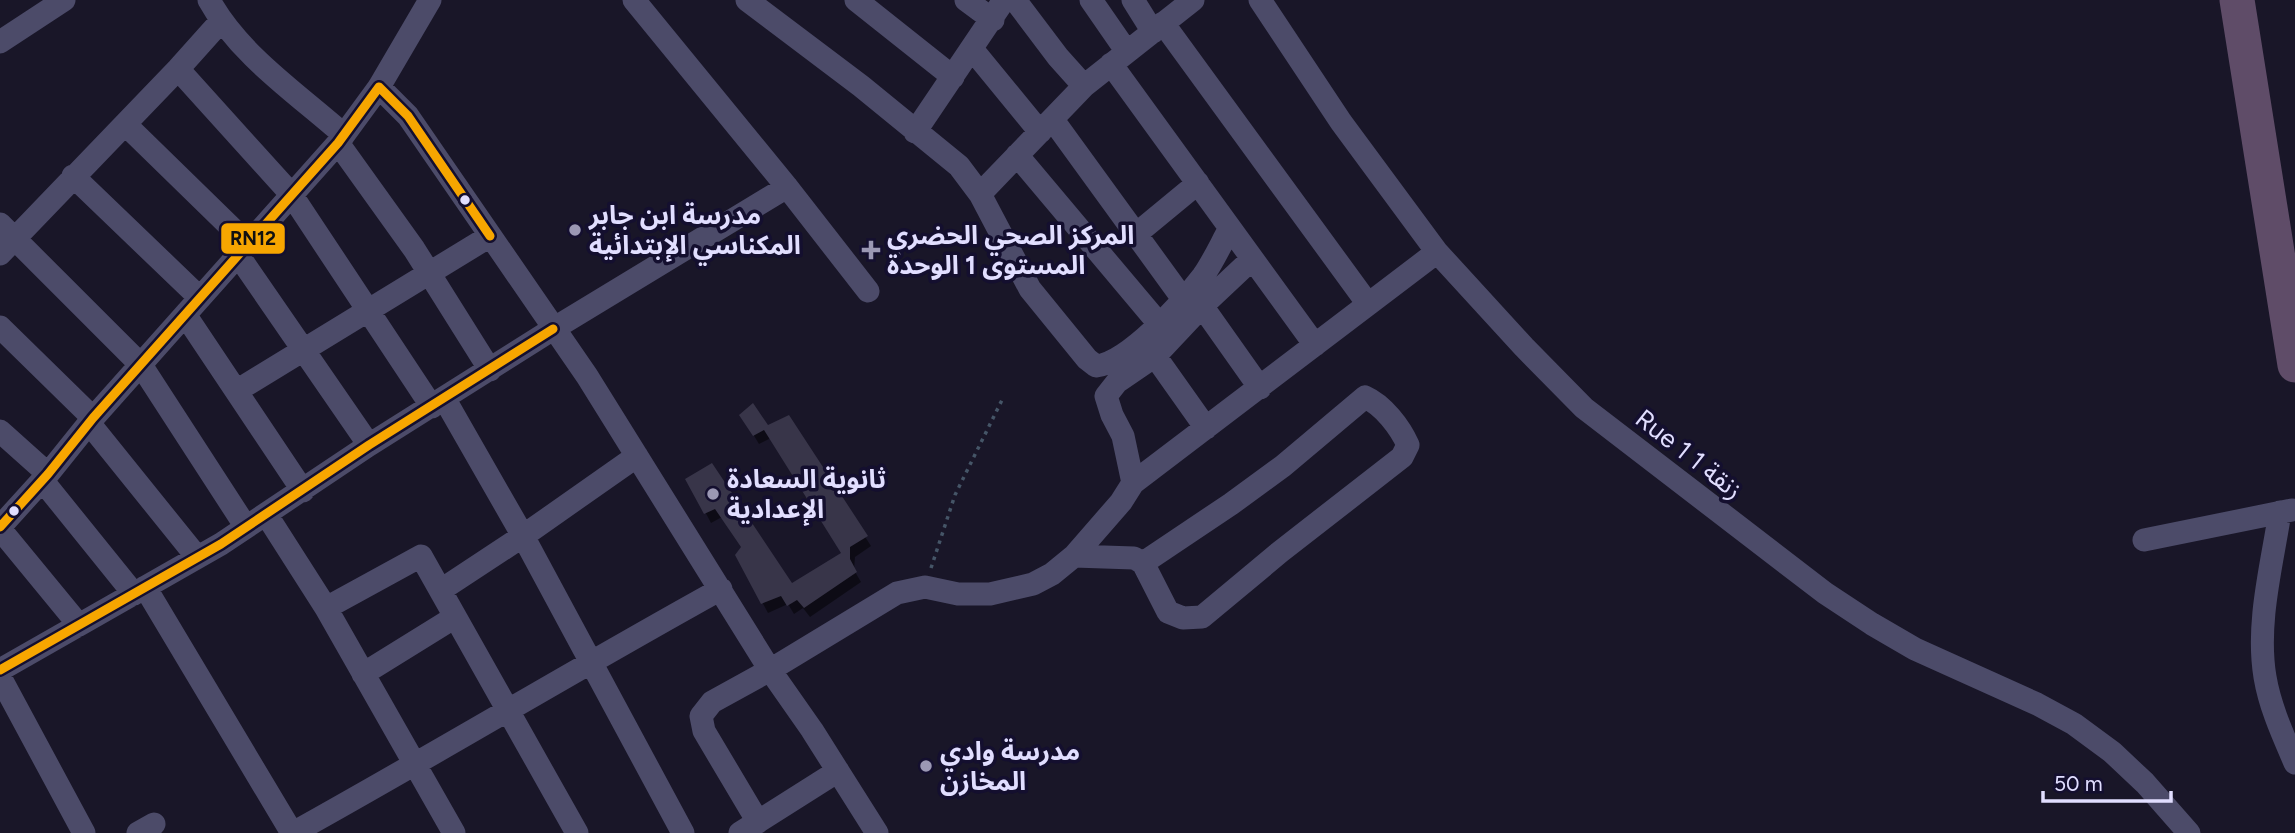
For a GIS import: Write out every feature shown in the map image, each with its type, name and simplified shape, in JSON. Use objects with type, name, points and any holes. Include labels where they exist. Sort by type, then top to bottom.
[{"type":"highway","points":[[2237,0],[2295,365]]},
{"type":"highway","points":[[2259,0],[2295,227]]},
{"type":"street","points":[[0,42],[64,0]]},
{"type":"street","points":[[209,0],[221,22],[341,139],[490,370]]},
{"type":"street","points":[[79,625],[0,528],[91,421],[341,139],[379,87],[430,0]]},
{"type":"street","points":[[634,0],[868,291]]},
{"type":"street","points":[[747,0],[775,9],[861,86],[959,166],[980,194],[1030,289],[1087,359],[1096,366],[1108,365],[1252,260]]},
{"type":"street","points":[[856,0],[953,77]]},
{"type":"street","points":[[915,132],[998,10],[966,0]]},
{"type":"street","points":[[1015,0],[1058,57],[1084,86]]},
{"type":"street","points":[[1091,0],[1119,58],[1198,183],[1315,345]]},
{"type":"street","points":[[1133,0],[1158,27],[1368,304]]},
{"type":"street","points":[[980,194],[1084,86],[1193,0]]},
{"type":"street","name":"Rue 1 زنقة 1","points":[[1260,0],[1341,122],[1437,252],[1584,408],[1825,593],[1872,624],[1915,649],[2037,704],[2074,724],[2145,783],[2189,833]]},
{"type":"street","points":[[221,22],[125,124],[5,238],[141,365],[246,527]]},
{"type":"street","points":[[972,49],[1047,126],[1260,388]]},
{"type":"street","points":[[178,69],[291,194],[369,310],[438,402],[523,536],[683,833]]},
{"type":"street","points":[[379,87],[408,116],[587,376],[770,670],[877,833]]},
{"type":"street","points":[[125,124],[243,250],[305,350],[369,445]]},
{"type":"street","points":[[1017,156],[1160,325]]},
{"type":"street","points":[[73,176],[193,307],[238,390],[303,491]]},
{"type":"street","points":[[1135,235],[1198,183]]},
{"type":"street","points":[[0,670],[246,527],[369,445],[553,329],[787,187]]},
{"type":"street","points":[[1133,483],[1123,436],[1106,396],[1117,382],[1155,356],[1192,302],[1204,274],[1230,228]]},
{"type":"street","points":[[238,390],[490,236]]},
{"type":"street","points":[[838,771],[749,828],[704,731],[701,716],[712,702],[897,593],[925,587],[958,594],[990,594],[1033,584],[1052,574],[1073,556],[1121,502],[1133,483],[1437,252]]},
{"type":"street","points":[[0,327],[91,421],[197,557]]},
{"type":"street","points":[[1155,356],[1206,428]]},
{"type":"street","points":[[1073,556],[1134,558],[1143,563],[1168,612],[1183,618],[1202,617],[1402,457],[1408,445],[1403,434],[1375,401],[1365,397],[1283,466],[1143,563]]},
{"type":"street","points":[[0,431],[45,477],[139,591],[293,833],[415,766],[591,661],[721,589]]},
{"type":"street","points":[[441,590],[637,456]]},
{"type":"street","points":[[2144,540],[2288,511],[2264,619],[2263,657],[2271,703],[2295,763]]},
{"type":"street","points":[[266,514],[326,608],[454,833]]},
{"type":"street","points":[[326,608],[421,556],[576,833]]},
{"type":"street","points":[[363,674],[455,617]]},
{"type":"street","points":[[0,677],[83,833]]},
{"type":"path","points":[[925,587],[956,495],[1002,400]]},
{"type":"building","name":"ثانوية السعادة الإعدادية","points":[[753,403],[768,425],[789,415],[868,536],[850,547],[850,559],[857,572],[804,608],[797,600],[787,606],[781,596],[761,604],[735,555],[741,547],[715,509],[704,514],[685,479],[712,463],[792,583],[841,553],[764,430],[753,436],[739,415]]},
{"type":"transit line","name":"RN12","points":[[0,527],[48,474],[93,418],[338,143],[379,87],[408,116],[490,236]]},
{"type":"transit line","name":"RN12","points":[[0,670],[221,544],[369,445],[553,329]]},
{"type":"place","name":"مدرسة ابن جابر المكناسي الإبتدائية","points":[[575,230]]},
{"type":"place","name":"المركز الصحي الحضري المستوى 1 الوحدة","points":[[871,250]]},
{"type":"place","name":"ثانوية السعادة الإعدادية","points":[[713,494]]},
{"type":"place","name":"مدرسة وادي المخازن","points":[[926,766]]}]
